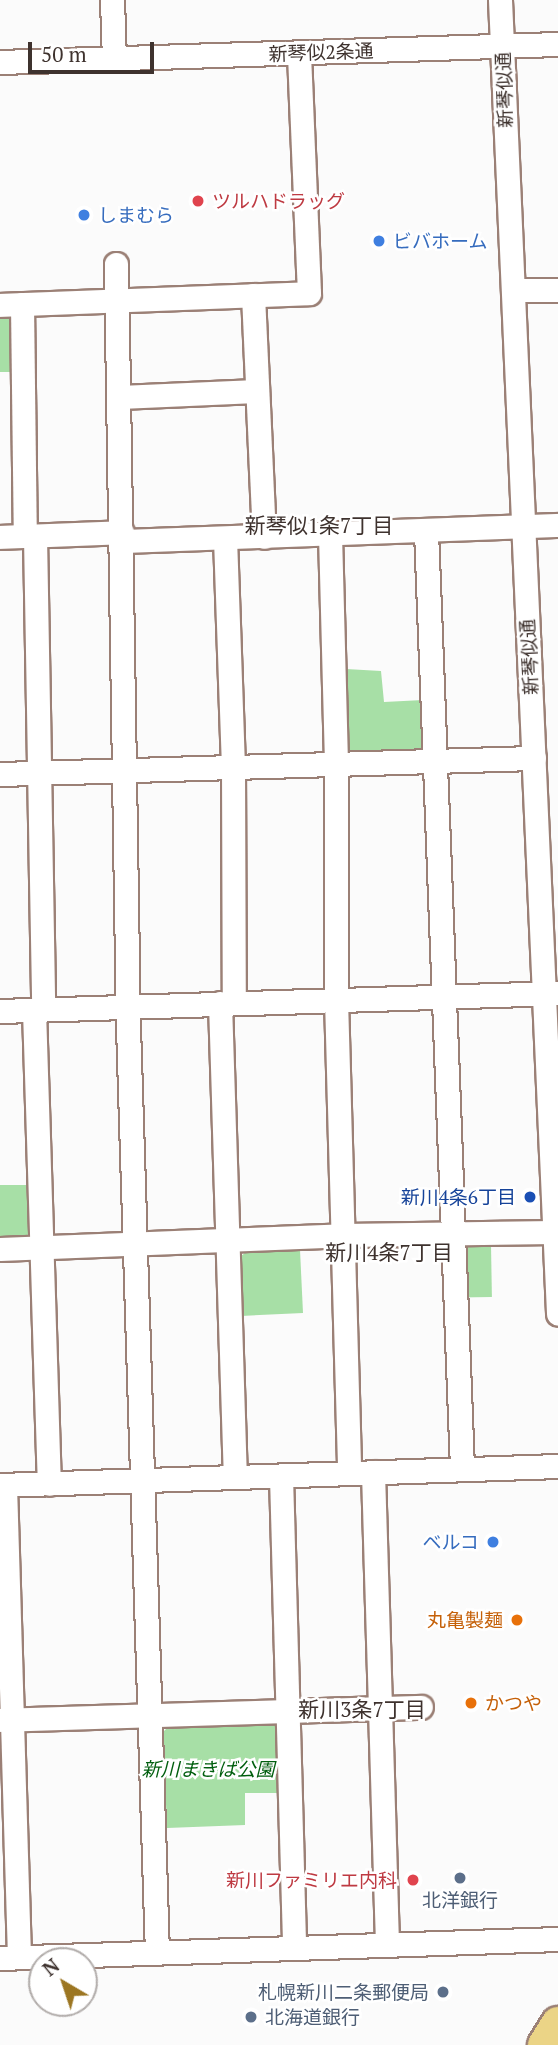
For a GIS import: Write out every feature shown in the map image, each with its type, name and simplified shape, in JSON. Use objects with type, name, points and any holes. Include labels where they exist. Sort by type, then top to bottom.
[{"type":"highway","points":[[545,2045],[558,2024]]},
{"type":"street","points":[[112,0],[114,58]]},
{"type":"street","name":"新琴似通","points":[[500,0],[534,758],[551,992],[554,1232],[558,1311]]},
{"type":"street","name":"新琴似2条通","points":[[0,62],[558,44]]},
{"type":"street","points":[[49,1484],[40,1247],[38,772],[30,536],[11,304],[309,293],[299,53]]},
{"type":"street","points":[[117,264],[129,1007],[157,1952]]},
{"type":"street","points":[[513,290],[558,290]]},
{"type":"street","points":[[253,295],[264,537]]},
{"type":"street","points":[[120,397],[256,391]]},
{"type":"street","points":[[0,537],[225,538],[558,525]]},
{"type":"street","points":[[426,531],[462,1469]]},
{"type":"street","points":[[330,534],[336,764],[336,999],[349,1473]]},
{"type":"street","points":[[225,538],[233,766],[227,1003],[228,1241],[235,1477]]},
{"type":"street","points":[[0,774],[534,758]]},
{"type":"street","points":[[0,1011],[551,992]]},
{"type":"street","points":[[0,1249],[343,1236],[554,1232]]},
{"type":"street","points":[[558,1466],[2,1485],[9,1957],[558,1939]]},
{"type":"street","points":[[373,1472],[387,1944]]},
{"type":"street","points":[[281,1476],[294,1948]]},
{"type":"street","points":[[6,1720],[421,1707]]},
{"type":"green space","points":[[0,313],[6,313],[15,320],[11,372],[0,372]]},
{"type":"green space","points":[[346,669],[381,671],[384,702],[423,700],[424,748],[418,753],[351,754],[346,748]]},
{"type":"green space","points":[[0,1185],[29,1185],[30,1233],[22,1239],[0,1239]]},
{"type":"green space","points":[[491,1245],[492,1297],[458,1298],[457,1246]]},
{"type":"green space","points":[[300,1250],[303,1313],[241,1316],[240,1257],[246,1252]]},
{"type":"green space","name":"新川まきば公園","points":[[271,1722],[278,1728],[280,1793],[245,1793],[245,1825],[167,1828],[163,1732],[168,1727]]},
{"type":"place","name":"ツルハドラッグ","points":[[198,201]]},
{"type":"place","name":"しまむら","points":[[84,215]]},
{"type":"place","name":"ビバホーム","points":[[379,241]]},
{"type":"place","name":"新川4条6丁目","points":[[530,1197]]},
{"type":"place","name":"ベルコ","points":[[493,1542]]},
{"type":"place","name":"丸亀製麺","points":[[517,1620]]},
{"type":"place","name":"かつや","points":[[471,1703]]},
{"type":"place","name":"北洋銀行","points":[[460,1878]]},
{"type":"place","name":"新川ファミリエ内科","points":[[413,1880]]},
{"type":"place","name":"札幌新川二条郵便局","points":[[443,1992]]},
{"type":"place","name":"北海道銀行","points":[[251,2017]]},
{"type":"district","name":"新琴似1条7丁目","points":[[319,525]]},
{"type":"district","name":"新川4条7丁目","points":[[389,1252]]},
{"type":"district","name":"新川3条7丁目","points":[[362,1709]]}]
